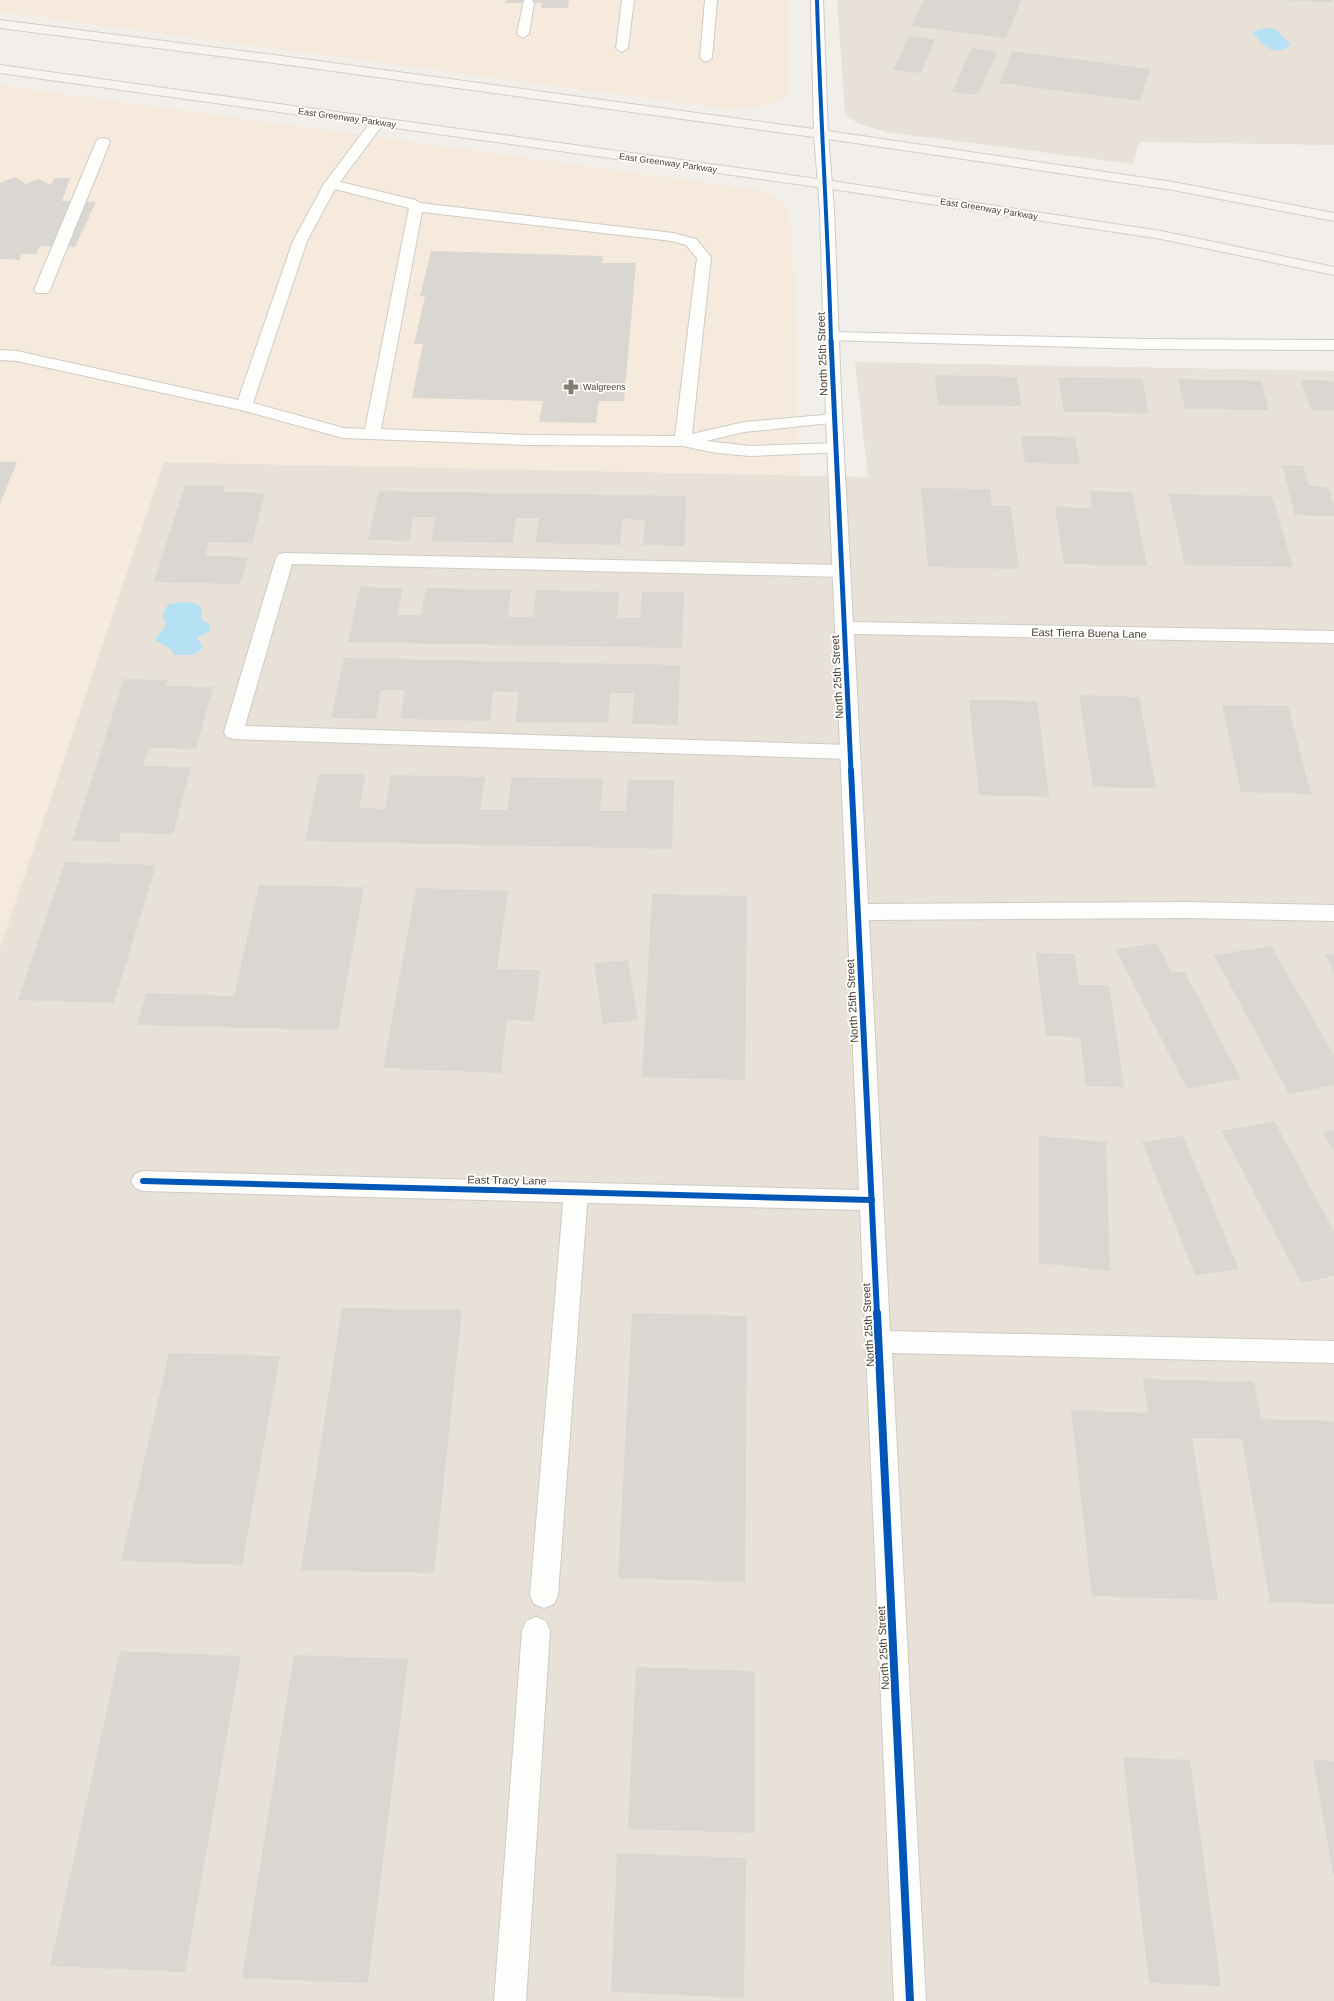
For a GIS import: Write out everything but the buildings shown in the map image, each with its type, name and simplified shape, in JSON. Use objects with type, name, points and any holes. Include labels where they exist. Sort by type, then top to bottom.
[{"type":"main road","points":[[0,24],[821,134],[1173,186],[1334,217]]},
{"type":"main road","name":"East Greenway Parkway","points":[[0,69],[377,123],[825,184],[1161,235],[1334,271]]},
{"type":"street","points":[[622,48],[628,0]]},
{"type":"street","points":[[706,58],[710,0]]},
{"type":"street","name":"North 25th Street","points":[[817,0],[821,134],[825,184],[834,419],[910,2001]]},
{"type":"street","points":[[523,34],[528,3]]},
{"type":"street","points":[[244,406],[300,241],[331,184],[377,123]]},
{"type":"street","points":[[42,290],[103,142]]},
{"type":"street","points":[[331,184],[410,204],[416,207],[673,237],[691,242],[704,257],[683,441]]},
{"type":"street","points":[[372,434],[416,207]]},
{"type":"street","points":[[831,337],[1145,344],[1334,345]]},
{"type":"street","points":[[0,355],[17,356],[244,406],[343,433],[527,440],[683,441],[716,448],[750,451],[836,448]]},
{"type":"street","points":[[683,441],[744,427],[834,419]]},
{"type":"street","points":[[842,571],[285,558],[234,732],[850,752]]},
{"type":"street","name":"East Tierra Buena Lane","points":[[845,628],[1334,637]]},
{"type":"street","points":[[858,912],[1186,910],[1334,913]]},
{"type":"street","name":"East Tracy Lane","points":[[143,1181],[872,1200]]},
{"type":"street","points":[[544,1595],[576,1192]]},
{"type":"street","points":[[878,1342],[1334,1352]]},
{"type":"street","points":[[510,2001],[536,1631]]},
{"type":"shaded area","points":[[0,0],[787,0],[788,95],[768,105],[735,110],[0,12]]},
{"type":"shaded area","points":[[837,0],[1334,0],[1334,145],[1139,142],[1133,164],[886,132],[857,123],[845,114]]},
{"type":"shaded area","points":[[0,85],[759,190],[772,195],[789,208],[796,299],[799,475],[164,462],[0,948]]},
{"type":"shaded area","points":[[855,362],[1334,371],[1334,2001],[0,2001],[0,948],[164,462],[868,477]]},
{"type":"water","points":[[1264,28],[1275,29],[1290,44],[1288,47],[1282,50],[1272,50],[1262,44],[1252,32]]},
{"type":"water","points":[[180,602],[195,603],[201,607],[202,620],[210,624],[209,631],[197,638],[202,645],[201,650],[192,655],[174,655],[171,649],[155,640],[166,623],[163,615],[165,609],[169,604]]},
{"type":"cycle path","points":[[817,0],[821,134],[827,210],[834,419],[910,2001]]},
{"type":"cycle path","points":[[143,1181],[872,1200]]},
{"type":"place","name":"Walgreens","points":[[571,387]]}]
